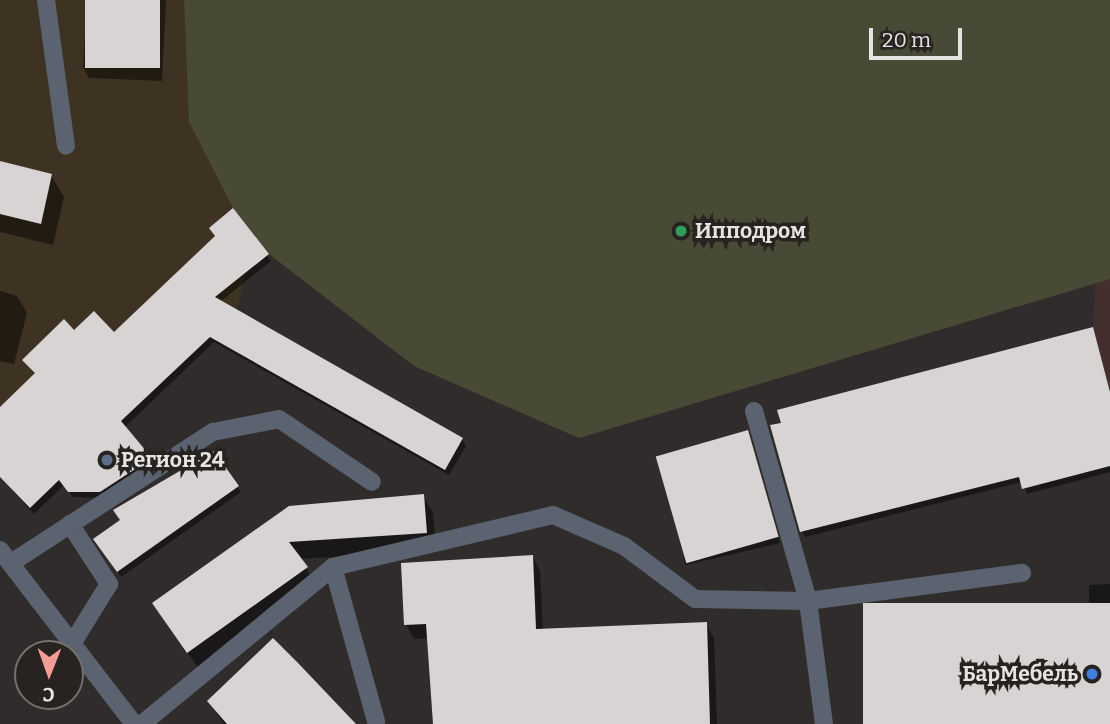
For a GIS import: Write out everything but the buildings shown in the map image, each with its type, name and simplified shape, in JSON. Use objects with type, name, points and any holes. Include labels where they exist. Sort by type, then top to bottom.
[{"type":"street","points":[[46,0],[66,146]]},
{"type":"street","points":[[754,411],[808,601],[824,724]]},
{"type":"street","points":[[69,640],[6,556],[70,524],[213,432],[279,419],[372,482]]},
{"type":"street","points":[[142,724],[333,566],[553,515],[624,547],[695,599],[808,601],[1022,573]]},
{"type":"street","points":[[70,524],[109,584],[74,640]]},
{"type":"street","points":[[333,566],[376,721]]},
{"type":"street","points":[[84,659],[134,724]]},
{"type":"shaded area","points":[[0,0],[184,0],[189,122],[233,208],[269,254],[245,273],[237,311],[30,508],[0,477]]},
{"type":"shaded area","points":[[1110,279],[1110,392],[1093,327],[1095,283]]},
{"type":"green space","name":"Ипподром","points":[[184,0],[1110,0],[1110,279],[579,438],[414,366],[269,254],[233,208],[189,122]]},
{"type":"place","name":"Ипподром","points":[[681,231]]},
{"type":"place","name":"Регион 24","points":[[107,460]]},
{"type":"place","name":"БарМебель","points":[[1092,674]]}]
